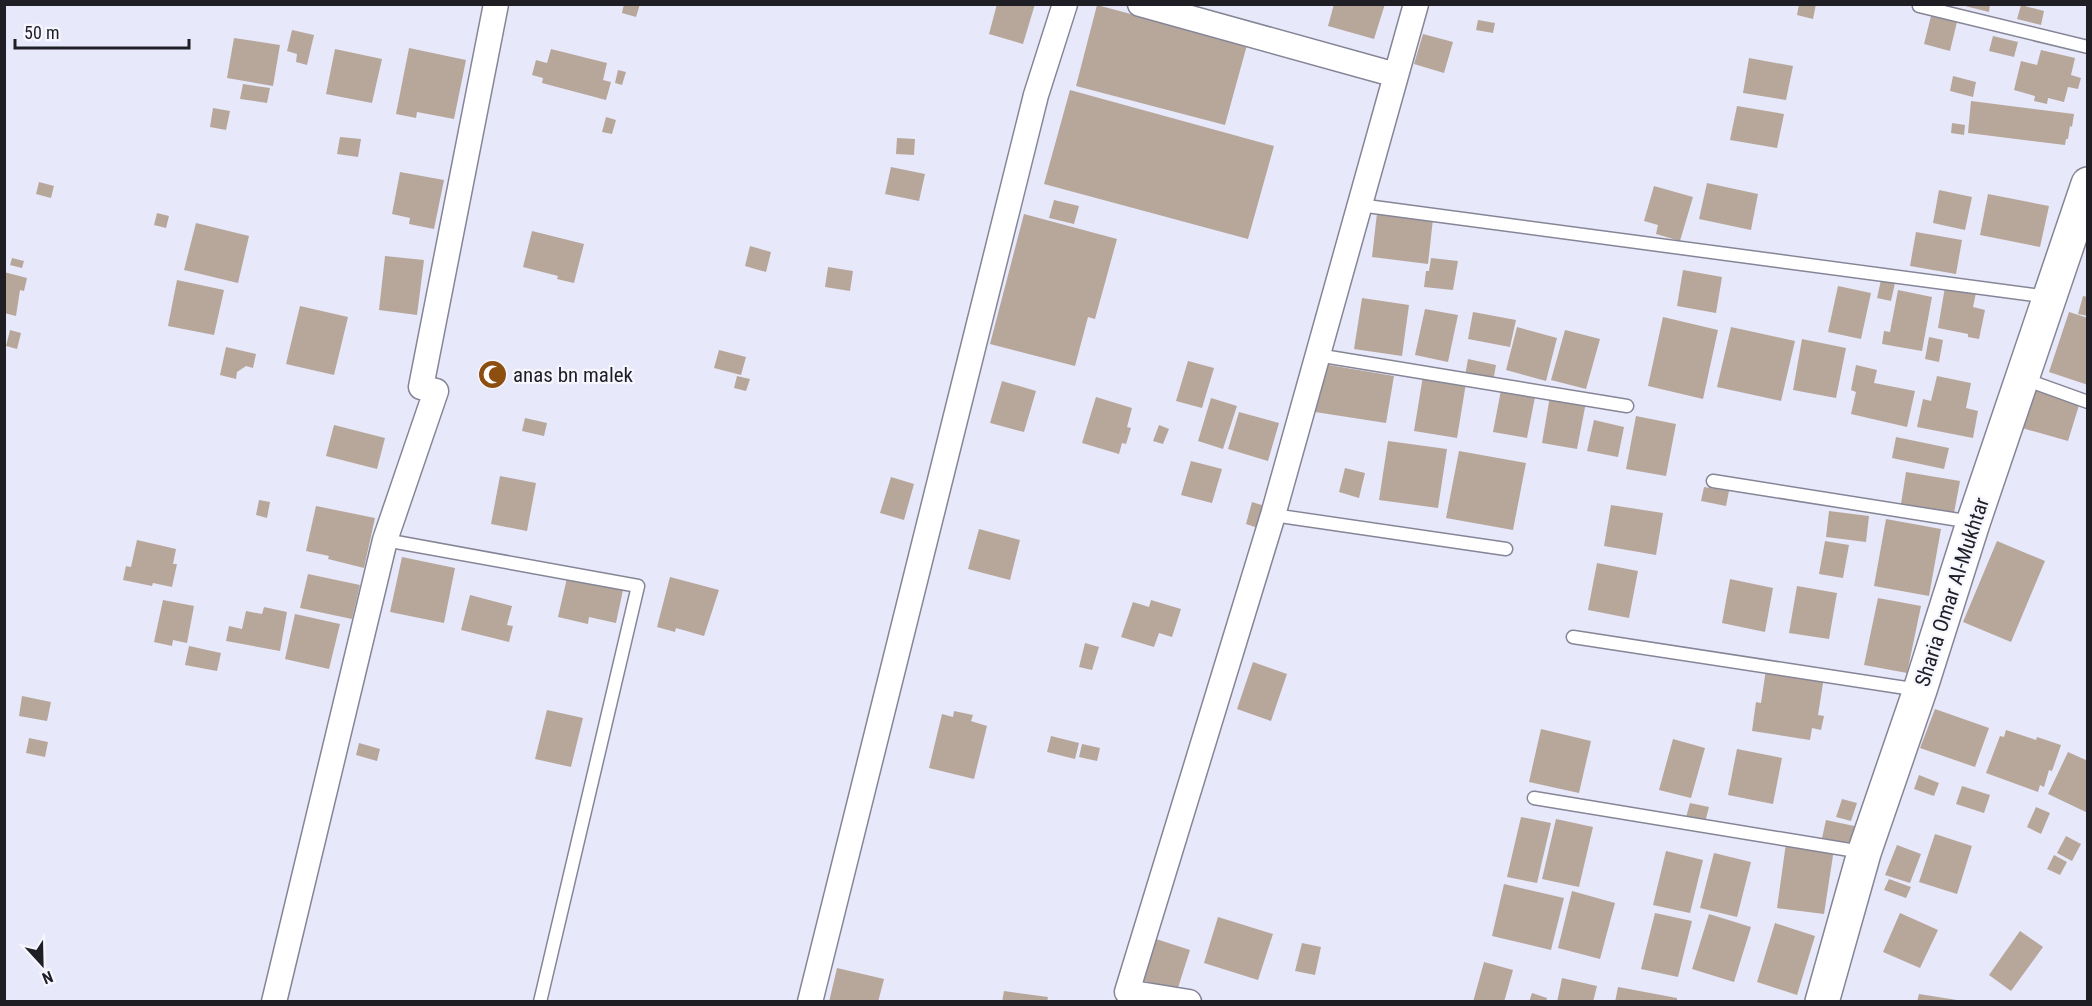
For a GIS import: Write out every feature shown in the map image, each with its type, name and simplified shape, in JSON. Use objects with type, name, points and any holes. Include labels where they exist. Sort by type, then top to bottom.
[{"type":"street","points":[[274,1002],[385,540],[436,391],[421,387],[496,4]]},
{"type":"street","points":[[810,1002],[1036,95],[1065,4]]},
{"type":"street","points":[[1140,4],[1396,75]]},
{"type":"street","points":[[1189,1002],[1126,992],[1273,515],[1416,4]]},
{"type":"street","name":"Sharia Omar Al-Mukhtar","points":[[1822,1002],[1864,853],[1920,690],[1973,523],[2087,190]]},
{"type":"lane","points":[[1919,6],[2088,47]]},
{"type":"lane","points":[[1359,205],[2050,297]]},
{"type":"lane","points":[[1317,355],[1628,406]]},
{"type":"lane","points":[[2023,379],[2088,402]]},
{"type":"lane","points":[[1713,481],[1973,523]]},
{"type":"lane","points":[[1273,515],[1506,549]]},
{"type":"lane","points":[[385,540],[638,586],[540,1002]]},
{"type":"lane","points":[[1573,637],[1920,690]]},
{"type":"lane","points":[[1534,798],[1864,853]]},
{"type":"building","points":[[624,4],[640,4],[636,17],[622,13]]},
{"type":"building","points":[[997,4],[1035,4],[1023,44],[989,34]]},
{"type":"building","points":[[1334,4],[1385,4],[1374,39],[1328,26]]},
{"type":"building","points":[[1799,4],[1816,4],[1813,19],[1797,15]]},
{"type":"building","points":[[1957,4],[1990,4],[1989,12]]},
{"type":"building","points":[[1097,5],[1247,45],[1225,125],[1076,86]]},
{"type":"building","points":[[2021,5],[2044,11],[2041,25],[2017,19]]},
{"type":"building","points":[[1931,16],[1957,22],[1950,51],[1924,44]]},
{"type":"building","points":[[1478,20],[1495,23],[1493,33],[1476,30]]},
{"type":"building","points":[[292,30],[314,35],[307,65],[296,62],[297,54],[287,51]]},
{"type":"building","points":[[1423,34],[1453,42],[1444,73],[1414,64]]},
{"type":"building","points":[[1993,36],[2018,42],[2014,57],[1989,51]]},
{"type":"building","points":[[234,38],[280,45],[273,86],[227,78]]},
{"type":"building","points":[[409,48],[466,60],[454,119],[417,112],[416,118],[396,114]]},
{"type":"building","points":[[335,49],[382,59],[372,103],[326,94]]},
{"type":"building","points":[[551,49],[607,63],[603,80],[611,82],[606,100],[542,83],[543,78],[532,75],[536,60],[547,63]]},
{"type":"building","points":[[2041,50],[2075,58],[2071,75],[2081,78],[2078,89],[2068,87],[2064,102],[2048,98],[2047,104],[2034,101],[2035,96],[2014,90],[2021,61],[2037,65]]},
{"type":"building","points":[[1749,58],[1793,66],[1786,100],[1743,93]]},
{"type":"building","points":[[618,70],[626,72],[622,85],[615,83]]},
{"type":"building","points":[[1953,76],[1976,82],[1973,97],[1950,91]]},
{"type":"building","points":[[243,84],[270,88],[267,103],[240,99]]},
{"type":"building","points":[[1070,90],[1274,146],[1248,239],[1044,184]]},
{"type":"building","points":[[1971,101],[2074,114],[2072,127],[2070,126],[2065,145],[1968,133]]},
{"type":"building","points":[[1737,106],[1784,114],[1777,148],[1730,140]]},
{"type":"building","points":[[213,108],[230,111],[226,130],[210,127]]},
{"type":"building","points":[[606,117],[616,120],[612,134],[602,132]]},
{"type":"building","points":[[1952,123],[1965,125],[1964,135],[1951,133]]},
{"type":"building","points":[[340,137],[361,139],[358,157],[337,154]]},
{"type":"building","points":[[897,138],[915,139],[914,155],[896,154]]},
{"type":"building","points":[[891,167],[925,174],[919,201],[885,194]]},
{"type":"building","points":[[400,172],[444,180],[434,229],[409,224],[410,218],[392,214]]},
{"type":"building","points":[[39,182],[54,186],[51,198],[36,194]]},
{"type":"building","points":[[1707,183],[1758,194],[1751,230],[1699,219]]},
{"type":"building","points":[[1654,186],[1693,197],[1680,241],[1656,234],[1658,225],[1644,221]]},
{"type":"building","points":[[1939,190],[1972,197],[1965,230],[1933,223]]},
{"type":"building","points":[[1988,194],[2049,206],[2040,247],[1980,235]]},
{"type":"building","points":[[1054,200],[1079,206],[1074,224],[1049,218]]},
{"type":"building","points":[[157,213],[169,216],[166,228],[154,225]]},
{"type":"building","points":[[1377,213],[1433,219],[1428,264],[1372,257]]},
{"type":"building","points":[[1024,214],[1117,239],[1095,319],[1088,317],[1075,366],[990,344]]},
{"type":"building","points":[[196,223],[249,236],[238,283],[184,270]]},
{"type":"building","points":[[532,231],[584,244],[574,283],[557,279],[558,276],[523,267]]},
{"type":"building","points":[[1916,232],[1962,240],[1956,274],[1910,266]]},
{"type":"building","points":[[750,246],[771,252],[766,272],[745,266]]},
{"type":"building","points":[[385,256],[424,260],[417,315],[379,310]]},
{"type":"building","points":[[12,258],[24,261],[22,268],[10,265]]},
{"type":"building","points":[[1431,258],[1458,261],[1453,290],[1424,287],[1426,271],[1429,271]]},
{"type":"building","points":[[828,267],[853,271],[850,291],[825,287]]},
{"type":"building","points":[[1683,270],[1722,277],[1716,313],[1677,306]]},
{"type":"building","points":[[4,272],[27,278],[24,291],[20,290],[16,316],[4,313]]},
{"type":"building","points":[[177,280],[224,290],[214,335],[168,326]]},
{"type":"building","points":[[1881,280],[1895,283],[1891,301],[1877,298]]},
{"type":"building","points":[[1838,286],[1871,293],[1861,339],[1828,332]]},
{"type":"building","points":[[1945,287],[1976,293],[1973,307],[1985,310],[1979,339],[1968,337],[1968,334],[1938,328]]},
{"type":"building","points":[[1898,290],[1932,297],[1922,351],[1882,344],[1884,331],[1890,332]]},
{"type":"building","points":[[2083,296],[2088,297],[2088,316],[2078,314]]},
{"type":"building","points":[[1362,298],[1409,305],[1402,356],[1354,349]]},
{"type":"building","points":[[300,306],[348,317],[334,375],[286,364]]},
{"type":"building","points":[[1425,309],[1458,315],[1448,362],[1415,355]]},
{"type":"building","points":[[1473,312],[1516,320],[1510,347],[1468,339]]},
{"type":"building","points":[[2069,312],[2088,318],[2088,385],[2049,372]]},
{"type":"building","points":[[1663,317],[1718,330],[1703,399],[1648,386]]},
{"type":"building","points":[[1517,327],[1557,338],[1546,381],[1506,370]]},
{"type":"building","points":[[1731,327],[1795,341],[1781,401],[1717,387]]},
{"type":"building","points":[[10,330],[21,333],[17,349],[6,346]]},
{"type":"building","points":[[1565,330],[1600,339],[1586,389],[1551,380]]},
{"type":"building","points":[[1929,337],[1943,340],[1939,362],[1925,359]]},
{"type":"building","points":[[1802,339],[1846,348],[1836,398],[1793,390]]},
{"type":"building","points":[[226,347],[256,354],[253,368],[246,366],[237,372],[236,379],[220,375]]},
{"type":"building","points":[[719,350],[746,357],[741,375],[714,368]]},
{"type":"building","points":[[1468,359],[1496,365],[1493,382],[1465,376]]},
{"type":"building","points":[[1188,361],[1214,368],[1202,408],[1176,401]]},
{"type":"building","points":[[1323,364],[1394,376],[1386,423],[1315,412]]},
{"type":"building","points":[[1856,365],[1877,370],[1874,383],[1915,391],[1907,427],[1851,414],[1856,392],[1851,390]]},
{"type":"building","points":[[737,376],[750,379],[746,391],[734,388]]},
{"type":"building","points":[[1423,376],[1466,383],[1457,438],[1414,431]]},
{"type":"building","points":[[1937,376],[1971,383],[1966,408],[1978,411],[1973,438],[1917,427],[1923,399],[1931,401]]},
{"type":"building","points":[[1002,381],[1036,391],[1024,432],[990,423]]},
{"type":"building","points":[[2034,388],[2080,402],[2068,441],[2022,428]]},
{"type":"building","points":[[1501,390],[1535,397],[1527,438],[1493,432]]},
{"type":"building","points":[[1550,396],[1586,402],[1577,449],[1542,443]]},
{"type":"building","points":[[1096,397],[1132,408],[1127,427],[1131,428],[1126,444],[1122,443],[1119,454],[1082,443]]},
{"type":"building","points":[[1211,398],[1237,406],[1223,449],[1198,441]]},
{"type":"building","points":[[1239,412],[1279,423],[1268,461],[1228,449]]},
{"type":"building","points":[[1636,416],[1676,424],[1666,476],[1626,469]]},
{"type":"building","points":[[525,418],[547,423],[544,436],[522,431]]},
{"type":"building","points":[[1594,420],[1624,427],[1618,457],[1587,451]]},
{"type":"building","points":[[334,425],[385,438],[377,469],[326,456]]},
{"type":"building","points":[[1159,425],[1169,429],[1163,444],[1153,441]]},
{"type":"building","points":[[1896,437],[1949,448],[1944,469],[1892,458]]},
{"type":"building","points":[[1388,441],[1447,449],[1438,508],[1379,500]]},
{"type":"building","points":[[1459,451],[1526,463],[1513,530],[1446,518]]},
{"type":"building","points":[[1191,461],[1222,469],[1212,503],[1181,495]]},
{"type":"building","points":[[1345,468],[1365,473],[1359,498],[1339,492]]},
{"type":"building","points":[[1906,472],[1960,481],[1954,513],[1901,504]]},
{"type":"building","points":[[500,476],[536,483],[527,531],[491,524]]},
{"type":"building","points":[[891,477],[914,484],[904,520],[880,513]]},
{"type":"building","points":[[1704,487],[1729,491],[1726,506],[1701,501]]},
{"type":"building","points":[[259,500],[270,502],[267,518],[256,515]]},
{"type":"building","points":[[1252,502],[1265,506],[1258,528],[1246,524]]},
{"type":"building","points":[[1611,505],[1663,513],[1656,555],[1604,546]]},
{"type":"building","points":[[316,506],[375,518],[364,568],[306,551]]},
{"type":"building","points":[[1829,511],[1869,516],[1866,542],[1826,537]]},
{"type":"building","points":[[1886,519],[1941,529],[1929,596],[1874,586]]},
{"type":"building","points":[[979,529],[1020,540],[1010,580],[968,569]]},
{"type":"building","points":[[137,540],[176,549],[173,564],[177,564],[172,587],[153,583],[152,586],[123,580],[126,566],[131,567]]},
{"type":"building","points":[[1825,541],[1849,545],[1843,578],[1819,574]]},
{"type":"building","points":[[1997,541],[2045,561],[2011,642],[1963,622]]},
{"type":"building","points":[[402,557],[455,568],[444,623],[390,612]]},
{"type":"building","points":[[1597,563],[1638,571],[1629,618],[1588,610]]},
{"type":"building","points":[[308,574],[360,585],[352,619],[300,608]]},
{"type":"building","points":[[670,577],[719,590],[704,636],[676,628],[675,632],[657,627]]},
{"type":"building","points":[[567,578],[623,590],[616,623],[589,617],[588,624],[558,617]]},
{"type":"building","points":[[1730,579],[1773,588],[1765,632],[1722,623]]},
{"type":"building","points":[[1797,586],[1837,593],[1829,639],[1789,633]]},
{"type":"building","points":[[470,595],[512,606],[507,625],[513,626],[509,642],[461,630]]},
{"type":"building","points":[[1878,598],[1921,606],[1907,673],[1864,665]]},
{"type":"building","points":[[163,600],[194,606],[187,643],[173,640],[172,646],[154,642]]},
{"type":"building","points":[[1151,600],[1181,609],[1172,637],[1159,633],[1154,647],[1121,637],[1133,602],[1149,607]]},
{"type":"building","points":[[264,607],[287,612],[280,651],[226,641],[229,626],[242,629],[246,611],[262,614]]},
{"type":"building","points":[[295,614],[340,624],[329,669],[285,659]]},
{"type":"building","points":[[1085,643],[1099,647],[1092,670],[1079,667]]},
{"type":"building","points":[[189,646],[221,653],[217,671],[185,665]]},
{"type":"building","points":[[1253,662],[1287,674],[1271,721],[1237,709]]},
{"type":"building","points":[[1766,669],[1824,677],[1818,715],[1824,716],[1821,730],[1812,728],[1810,740],[1752,731],[1756,702],[1761,703]]},
{"type":"building","points":[[22,696],[51,702],[47,721],[19,716]]},
{"type":"building","points":[[1935,709],[1989,728],[1975,767],[1920,748]]},
{"type":"building","points":[[547,710],[583,718],[571,767],[535,759]]},
{"type":"building","points":[[954,711],[973,715],[971,721],[987,726],[974,779],[929,768],[942,714],[953,717]]},
{"type":"building","points":[[1541,729],[1591,741],[1579,793],[1529,782]]},
{"type":"building","points":[[2006,730],[2061,745],[2052,771],[2049,770],[2044,787],[2040,785],[2038,792],[1986,773],[2000,736],[2004,737]]},
{"type":"building","points":[[1051,736],[1079,743],[1075,759],[1047,752]]},
{"type":"building","points":[[29,738],[48,742],[45,757],[26,753]]},
{"type":"building","points":[[1673,739],[1705,748],[1691,798],[1659,790]]},
{"type":"building","points":[[359,743],[380,749],[377,761],[356,755]]},
{"type":"building","points":[[1082,744],[1100,748],[1097,761],[1079,757]]},
{"type":"building","points":[[1737,749],[1782,758],[1773,804],[1728,795]]},
{"type":"building","points":[[2068,752],[2088,761],[2088,813],[2048,794]]},
{"type":"building","points":[[1919,775],[1939,783],[1934,796],[1914,789]]},
{"type":"building","points":[[1962,786],[1990,795],[1984,813],[1956,804]]},
{"type":"building","points":[[1842,799],[1857,803],[1851,821],[1836,817]]},
{"type":"building","points":[[1690,803],[1709,807],[1704,826],[1685,821]]},
{"type":"building","points":[[2036,807],[2050,813],[2041,834],[2027,827]]},
{"type":"building","points":[[1521,817],[1551,823],[1537,883],[1507,877]]},
{"type":"building","points":[[1556,819],[1593,827],[1579,887],[1542,879]]},
{"type":"building","points":[[1826,820],[1859,827],[1855,845],[1822,838]]},
{"type":"building","points":[[1935,834],[1972,846],[1957,894],[1919,882]]},
{"type":"building","points":[[2066,836],[2081,844],[2072,861],[2057,853]]},
{"type":"building","points":[[1786,843],[1834,849],[1824,914],[1777,908]]},
{"type":"building","points":[[1897,845],[1921,854],[1910,883],[1885,875]]},
{"type":"building","points":[[1666,851],[1703,860],[1690,913],[1653,905]]},
{"type":"building","points":[[1714,853],[1751,862],[1737,917],[1700,908]]},
{"type":"building","points":[[2054,855],[2067,862],[2060,875],[2047,869]]},
{"type":"building","points":[[1889,879],[1911,887],[1906,898],[1884,890]]},
{"type":"building","points":[[1504,884],[1564,898],[1551,950],[1492,936]]},
{"type":"building","points":[[1572,891],[1615,903],[1600,959],[1558,948]]},
{"type":"building","points":[[1655,913],[1692,921],[1678,977],[1641,969]]},
{"type":"building","points":[[1900,913],[1938,930],[1920,968],[1883,952]]},
{"type":"building","points":[[1709,914],[1751,927],[1734,982],[1692,969]]},
{"type":"building","points":[[1218,917],[1273,934],[1258,980],[1204,963]]},
{"type":"building","points":[[1775,923],[1815,936],[1797,995],[1757,982]]},
{"type":"building","points":[[2020,931],[2043,947],[2011,991],[1989,975]]},
{"type":"building","points":[[1153,938],[1190,950],[1177,991],[1139,979]]},
{"type":"building","points":[[1302,943],[1321,947],[1315,975],[1295,971]]},
{"type":"building","points":[[1484,962],[1513,970],[1504,1002],[1473,1002]]},
{"type":"building","points":[[837,968],[884,979],[878,1002],[829,1002]]},
{"type":"building","points":[[1562,978],[1597,986],[1593,1002],[1557,1002]]},
{"type":"building","points":[[1618,987],[1677,998],[1677,1002],[1615,1002]]},
{"type":"building","points":[[1004,991],[1048,997],[1047,1002],[1002,1002]]},
{"type":"building","points":[[1532,993],[1547,998],[1546,1002],[1529,1002]]},
{"type":"building","points":[[1919,994],[1957,1000],[1957,1002],[1917,1002]]},
{"type":"place","name":"anas bn malek","points":[[492,375]]}]
